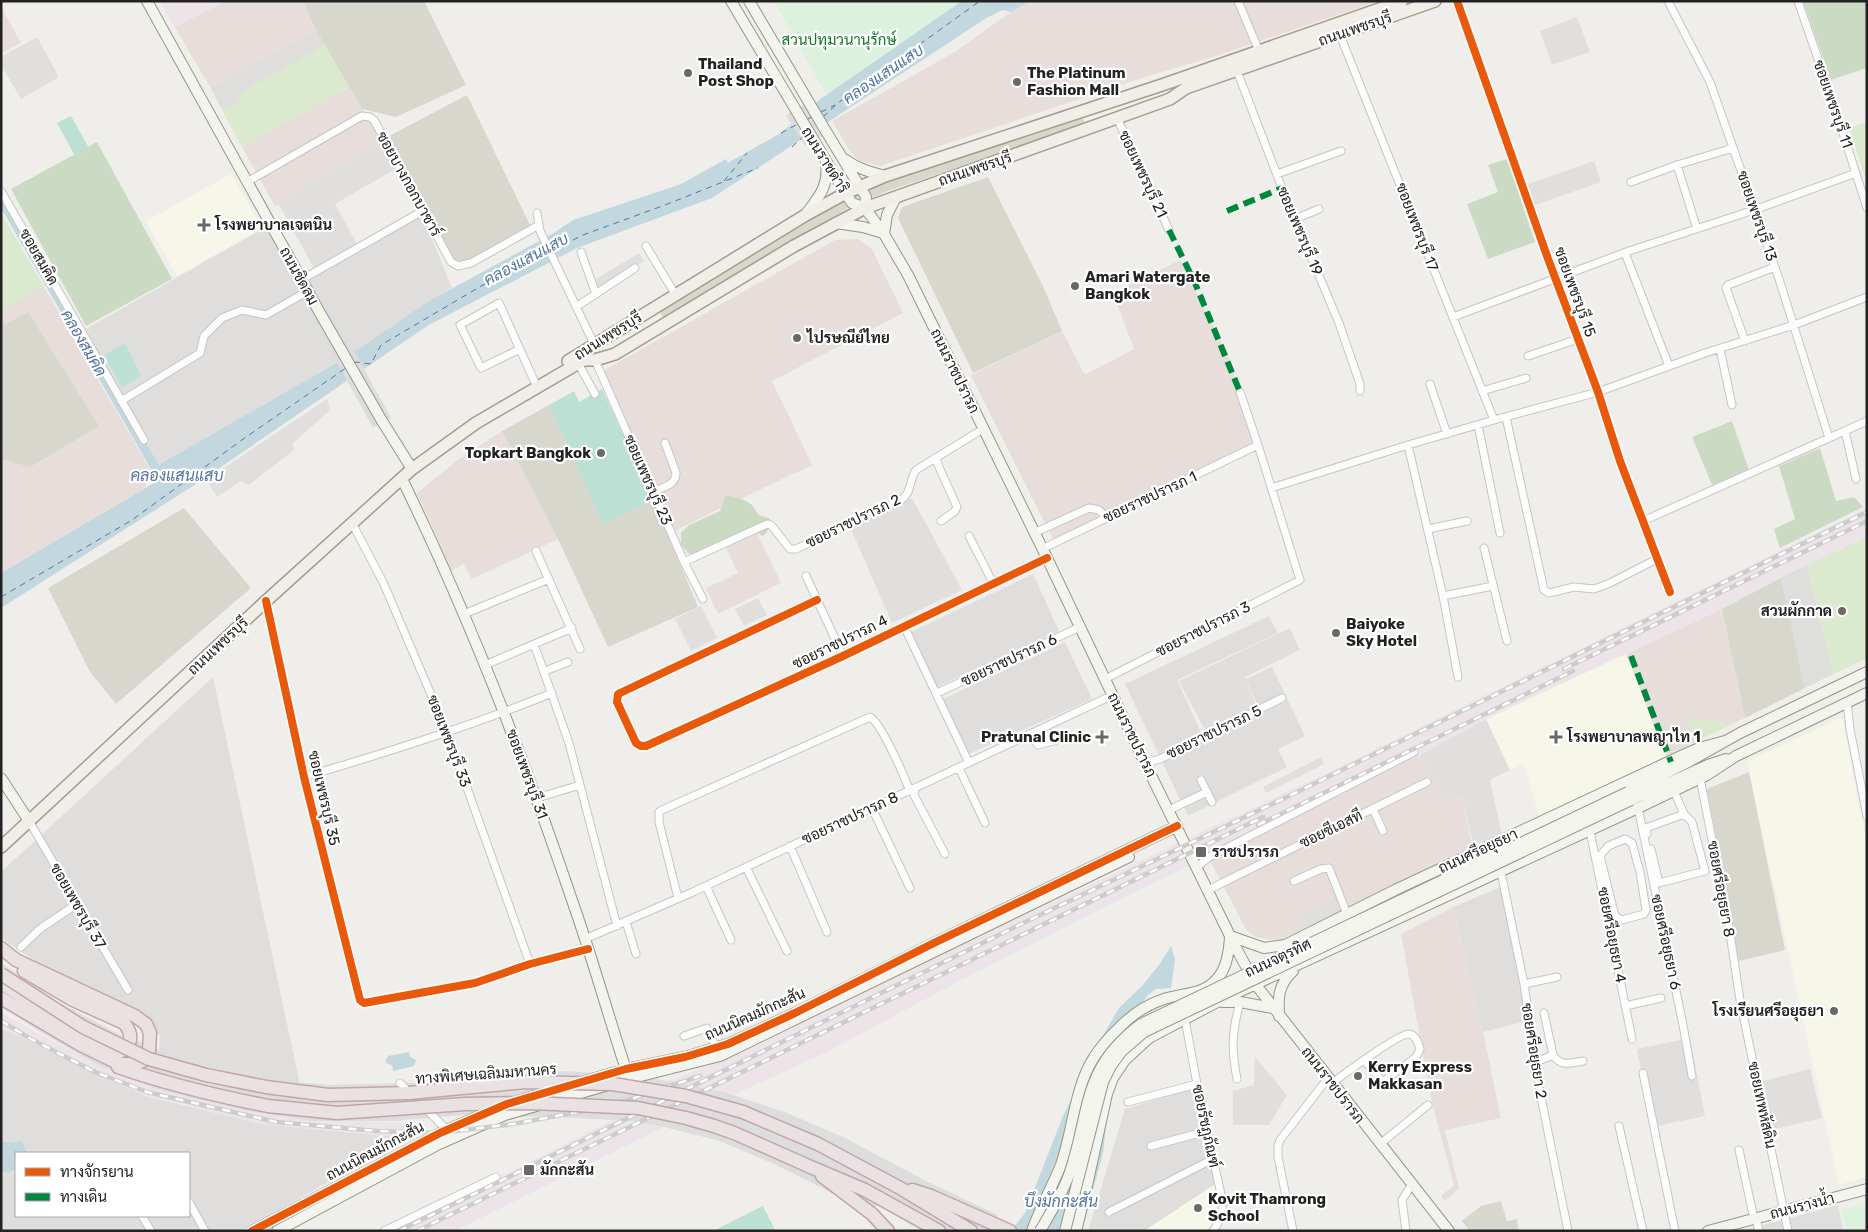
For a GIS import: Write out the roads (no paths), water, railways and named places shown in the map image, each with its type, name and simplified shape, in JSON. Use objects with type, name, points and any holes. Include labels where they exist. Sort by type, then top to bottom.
[{"type":"highway","points":[[1,948],[16,960],[135,1016],[146,1024],[150,1034],[149,1051],[143,1061],[134,1064],[119,1059],[74,1041],[1,998]]},
{"type":"highway","points":[[1,955],[44,984],[73,1000],[124,1023],[129,1029],[131,1038],[128,1047],[119,1059]]},
{"type":"highway","name":"ทางพิเศษเฉลิมมหานคร","points":[[1,974],[83,1027],[149,1059],[206,1075],[266,1087],[328,1094],[411,1093],[526,1082],[613,1084],[686,1096],[743,1112],[818,1144],[902,1189],[971,1231]]},
{"type":"highway","points":[[1,983],[119,1059]]},
{"type":"highway","name":"ทางพิเศษเฉลิมมหานคร","points":[[1,998],[10,1006],[79,1048],[116,1067],[160,1082],[211,1095],[268,1106],[337,1113],[485,1103],[533,1103],[638,1108],[686,1118],[734,1133],[866,1190],[939,1231]]},
{"type":"highway","points":[[813,1168],[872,1214],[888,1231]]},
{"type":"highway","points":[[902,1189],[931,1196],[1010,1231]]},
{"type":"main road","name":"ถนนชิดลม","points":[[147,1],[320,314],[412,469]]},
{"type":"main road","name":"ถนนราชดำริ","points":[[731,1],[813,142],[852,204],[865,208],[865,184],[840,155],[749,1]]},
{"type":"main road","name":"ถนนเพชรบุรี","points":[[538,387],[545,376],[594,344],[804,216],[865,184],[1257,48],[1402,1]]},
{"type":"main road","name":"ถนนเพชรบุรี","points":[[1,847],[266,601],[412,469],[462,432],[578,363],[615,354],[800,243],[865,208],[1170,99],[1186,88],[1435,1]]},
{"type":"main road","points":[[840,155],[855,166],[885,176]]},
{"type":"main road","points":[[804,216],[825,186],[827,175],[826,162]]},
{"type":"main road","points":[[865,184],[878,198],[882,198],[935,180],[939,182]]},
{"type":"main road","points":[[836,222],[863,227],[884,234],[887,215],[896,196]]},
{"type":"main road","name":"ถนนราชปรารภ","points":[[865,208],[884,234],[916,292],[1145,763],[1256,985],[1449,1231]]},
{"type":"main road","points":[[789,225],[800,243]]},
{"type":"main road","name":"ซอยเพชรบุรี 31","points":[[402,478],[464,614],[537,798],[587,944],[628,1074]]},
{"type":"main road","name":"ถนนศรีอยุธยา","points":[[1256,985],[1590,831],[1690,761],[1726,741],[1867,672]]},
{"type":"main road","name":"ถนนศรีอยุธยา","points":[[1633,800],[1674,791],[1736,756],[1867,693]]},
{"type":"main road","name":"ถนนศรีอยุธยา","points":[[1230,936],[1264,948],[1285,945],[1344,915],[1681,756],[1699,748],[1726,741]]},
{"type":"main road","name":"ถนนศรีอยุธยา","points":[[1633,800],[1708,764],[1736,756]]},
{"type":"main road","points":[[1,778],[29,821]]},
{"type":"main road","name":"ถนนจตุรทิศ","points":[[1040,1231],[1070,1174],[1093,1081],[1102,1063],[1112,1051],[1126,1035],[1141,1024],[1633,800]]},
{"type":"main road","name":"ถนนจตุรทิศ","points":[[1065,1231],[1103,1082],[1111,1066],[1132,1041],[1144,1032],[1214,998],[1633,800]]},
{"type":"main road","name":"ถนนนิคมมักกะสัน","points":[[252,1231],[450,1134],[505,1115],[556,1094],[717,1049],[795,1013],[936,942],[1178,830]]},
{"type":"main road","name":"ถนนนิคมมักกะสัน","points":[[628,1074],[700,1063],[734,1050],[1178,830]]},
{"type":"main road","points":[[1344,915],[1333,928],[1333,934],[1338,940],[1348,942]]},
{"type":"main road","name":"ถนนจตุรทิศ","points":[[1032,1231],[1061,1164],[1088,1067],[1107,1039],[1124,1022],[1163,999],[1184,995],[1204,988],[1217,979],[1228,954],[1230,936]]},
{"type":"main road","points":[[1220,1002],[1240,1002],[1276,1012],[1284,979],[1299,965]]},
{"type":"main road","name":"ถนนจตุรทิศ","points":[[1076,1231],[1107,1094],[1113,1078],[1125,1060],[1149,1038],[1256,985]]},
{"type":"main road","points":[[1146,1008],[1159,1006],[1165,1009],[1169,1013],[1170,1018],[1167,1029]]},
{"type":"main road","name":"ถนนนิคมมักกะสัน","points":[[277,1231],[450,1134]]},
{"type":"main road","name":"ถนนรางน้ำ","points":[[1708,1231],[1728,1228],[1755,1218],[1867,1189]]},
{"type":"street","points":[[1238,1],[1257,48]]},
{"type":"street","name":"ซอยเพชรบุรี 15","points":[[1458,1],[1555,279],[1670,592]]},
{"type":"street","name":"ซอยเพชรบุรี 13","points":[[1668,1],[1710,82],[1775,267],[1829,438]]},
{"type":"street","name":"ซอยเพชรบุรี 11","points":[[1798,1],[1867,208]]},
{"type":"street","name":"ซอยเพชรบุรี 17","points":[[1340,34],[1494,420]]},
{"type":"street","name":"ซอยเพชรบุรี 19","points":[[1237,71],[1295,219],[1339,323],[1360,384],[1360,391]]},
{"type":"street","name":"ซอยบางกอกบาซาร์","points":[[248,182],[362,116],[370,117],[374,120],[382,134],[451,262],[458,266],[471,263],[540,228]]},
{"type":"street","name":"ซอยเพชรบุรี 21","points":[[1117,118],[1169,230]]},
{"type":"street","points":[[1631,182],[1677,164],[1733,148]]},
{"type":"street","points":[[1277,174],[1341,151]]},
{"type":"street","points":[[1677,164],[1697,228]]},
{"type":"street","points":[[1453,317],[1625,252],[1754,210],[1856,173]]},
{"type":"street","name":"ซอยสมคิด","points":[[1,191],[144,440]]},
{"type":"street","points":[[1295,219],[1319,209]]},
{"type":"street","points":[[301,280],[419,213]]},
{"type":"street","points":[[537,213],[540,228],[594,344]]},
{"type":"street","points":[[646,246],[676,294]]},
{"type":"street","points":[[581,252],[596,294]]},
{"type":"street","points":[[1625,252],[1669,366]]},
{"type":"street","points":[[1744,341],[1726,288],[1728,285],[1775,267]]},
{"type":"street","points":[[576,308],[635,268]]},
{"type":"street","points":[[122,401],[200,353],[204,336],[222,318],[242,310],[262,316],[266,315],[308,291]]},
{"type":"street","points":[[1240,392],[1271,488],[1408,445],[1598,392],[1867,298]]},
{"type":"street","points":[[520,349],[481,368],[460,324],[498,304],[520,349],[538,387]]},
{"type":"street","points":[[1528,356],[1578,339]]},
{"type":"street","points":[[1720,349],[1732,405]]},
{"type":"street","name":"ซอยเพชรบุรี 23","points":[[595,360],[684,562],[703,599]]},
{"type":"street","points":[[578,363],[595,394]]},
{"type":"street","points":[[1482,391],[1526,378]]},
{"type":"street","points":[[1430,384],[1447,434]]},
{"type":"street","points":[[1506,417],[1544,590],[1549,593],[1574,587],[1594,589],[1608,584],[1657,559]]},
{"type":"street","points":[[1643,521],[1867,421]]},
{"type":"street","points":[[1478,425],[1500,534]]},
{"type":"street","name":"ซอยราชปรารภ 2","points":[[684,562],[767,524],[771,525],[790,549],[796,548],[906,497],[913,474],[982,429]]},
{"type":"street","points":[[1845,432],[1856,479]]},
{"type":"street","points":[[653,492],[670,484],[676,477],[665,443]]},
{"type":"street","name":"ซอยราชปรารภ 1","points":[[1045,554],[1107,518],[1258,445]]},
{"type":"street","points":[[1408,445],[1443,596],[1458,677]]},
{"type":"street","points":[[935,458],[957,507],[954,512],[942,521]]},
{"type":"street","name":"ซอยราชปรารภ 3","points":[[1105,679],[1300,580],[1271,488]]},
{"type":"street","points":[[1034,533],[1089,508],[1099,510],[1107,518]]},
{"type":"street","points":[[1428,529],[1467,520]]},
{"type":"street","name":"ซอยเพชรบุรี 33","points":[[352,523],[383,582],[447,732],[530,964]]},
{"type":"street","points":[[969,536],[993,583]]},
{"type":"street","points":[[1484,548],[1507,641]]},
{"type":"street","points":[[536,550],[580,649]]},
{"type":"street","name":"ซอยราชปรารภ 4","points":[[817,600],[618,694],[617,702],[636,743],[643,747],[745,702],[993,583],[1045,554]]},
{"type":"street","points":[[806,576],[843,656]]},
{"type":"street","points":[[464,614],[549,579]]},
{"type":"street","points":[[1443,596],[1493,586]]},
{"type":"street","name":"ซอยเพชรบุรี 35","points":[[266,601],[304,777],[360,1000]]},
{"type":"street","points":[[904,626],[969,763]]},
{"type":"street","name":"ซอยราชปรารภ 6","points":[[937,693],[1080,627]]},
{"type":"street","points":[[485,665],[572,628]]},
{"type":"street","points":[[534,644],[564,725],[617,926]]},
{"type":"street","points":[[545,672],[568,662]]},
{"type":"street","points":[[304,777],[447,732],[504,712],[552,692]]},
{"type":"street","name":"ซอยราชปรารภ 8","points":[[360,1000],[364,1004],[371,1003],[388,998],[475,983],[587,944],[617,926],[1113,696]]},
{"type":"street","name":"ซอยราชปรารภ 5","points":[[1145,763],[1160,759],[1282,698]]},
{"type":"street","points":[[1847,702],[1850,729],[1867,816]]},
{"type":"street","points":[[678,898],[659,822],[662,810],[870,717],[875,720],[945,854]]},
{"type":"street","points":[[1029,734],[1038,745],[1057,740]]},
{"type":"street","points":[[1197,867],[1218,852],[1414,752]]},
{"type":"street","points":[[959,768],[985,823]]},
{"type":"street","name":"ซอยศรีอยุธยา 8","points":[[1700,778],[1729,927],[1740,1000]]},
{"type":"street","points":[[1200,780],[1212,802]]},
{"type":"street","name":"ซอยซีเอสที","points":[[1208,890],[1427,782]]},
{"type":"street","points":[[537,798],[580,785]]},
{"type":"street","points":[[1674,791],[1684,814],[1692,822],[1705,871],[1660,883],[1646,828],[1684,814]]},
{"type":"street","points":[[1169,810],[1207,792]]},
{"type":"street","name":"ซอยศรีอยุธยา 6","points":[[1633,800],[1650,867],[1692,1076]]},
{"type":"street","points":[[872,808],[910,888]]},
{"type":"street","points":[[1373,808],[1383,831]]},
{"type":"street","name":"ซอยเพชรบุรี 37","points":[[29,821],[128,990]]},
{"type":"street","name":"ซอยศรีอยุธยา 4","points":[[1590,831],[1632,1040]]},
{"type":"street","points":[[1628,840],[1632,843],[1640,872],[1646,912],[1635,917],[1619,919],[1615,916],[1600,856],[1608,846],[1617,841],[1628,840]]},
{"type":"street","points":[[790,846],[827,932]]},
{"type":"street","points":[[746,867],[787,951]]},
{"type":"street","points":[[1640,872],[1650,867]]},
{"type":"street","points":[[1294,881],[1321,869],[1329,868],[1344,915]]},
{"type":"street","name":"ซอยศรีอยุธยา 2","points":[[1502,872],[1524,984],[1540,1092],[1568,1231]]},
{"type":"street","points":[[706,886],[731,940]]},
{"type":"street","points":[[21,947],[41,928],[77,904]]},
{"type":"street","points":[[626,922],[636,954]]},
{"type":"street","points":[[1524,984],[1557,977]]},
{"type":"street","points":[[1626,1006],[1661,998]]},
{"type":"street","name":"ซอยเทพหัสดิน","points":[[1740,1000],[1788,1231]]},
{"type":"street","points":[[1237,1079],[1232,1044],[1234,1025],[1240,1002]]},
{"type":"street","points":[[1544,1013],[1553,1056],[1557,1061],[1565,1064],[1583,1061]]},
{"type":"street","name":"ซอยรัชฎภัณฑ์","points":[[1185,1019],[1223,1211],[1219,1223],[1213,1231]]},
{"type":"street","points":[[684,1036],[707,1028],[717,1049]]},
{"type":"street","points":[[1293,1231],[1278,1157],[1280,1140],[1330,1081],[1404,1035],[1412,1035],[1420,1049],[1416,1057],[1383,1082],[1364,1060]]},
{"type":"street","points":[[1536,1062],[1553,1056]]},
{"type":"street","points":[[1643,1073],[1675,1231]]},
{"type":"street","points":[[400,1083],[450,1134]]},
{"type":"street","points":[[1128,1102],[1197,1084]]},
{"type":"street","points":[[1380,1144],[1428,1105]]},
{"type":"street","points":[[1619,1126],[1643,1231]]},
{"type":"street","points":[[1151,1146],[1207,1131]]},
{"type":"street","points":[[1739,1150],[1759,1231]]},
{"type":"street","points":[[1109,1212],[1213,1159]]},
{"type":"street","points":[[384,1231],[496,1177]]},
{"type":"street","points":[[1406,1231],[1402,1200],[1412,1184]]},
{"type":"street","points":[[190,1204],[205,1231]]},
{"type":"street","points":[[143,1217],[151,1231]]},
{"type":"water","name":"คลองแสนแสบ","points":[[962,1],[1030,1],[1011,12],[1003,10],[988,17],[712,198],[577,248],[427,326],[196,484],[1,608],[1,573],[154,483],[160,464],[345,358],[429,301],[552,234],[573,220],[681,184],[726,159],[728,163],[781,133],[819,100]]},
{"type":"water","name":"บึงมักกะสัน","points":[[1171,946],[1175,960],[1171,988],[1156,989],[1142,1003],[1110,1091],[1103,1153],[1082,1231],[1011,1231],[1025,1213],[1063,1116],[1101,1039],[1119,1008],[1142,986]]},
{"type":"water","points":[[409,1052],[410,1057],[416,1060],[414,1066],[393,1071],[392,1065],[386,1063],[388,1056]]},
{"type":"water","points":[[1,1141],[8,1143],[22,1141],[27,1152],[15,1152],[15,1170],[8,1173],[1,1171]]},
{"type":"waterway","name":"คลองสมคิด","points":[[1,199],[163,481]]},
{"type":"railway","points":[[399,1231],[1015,927],[1293,794],[1867,512]]},
{"type":"railway","points":[[1564,669],[1867,521]]},
{"type":"railway","points":[[1258,825],[1573,671]]},
{"type":"railway","points":[[417,1231],[1263,817]]},
{"type":"railway","points":[[1,1021],[31,1039],[95,1072],[147,1092],[276,1122],[377,1131],[440,1133],[513,1124],[594,1109],[628,1100],[700,1076]]},
{"type":"place","name":"Thailand Post Shop","points":[[688,73]]},
{"type":"place","name":"The Platinum Fashion Mall","points":[[1017,82]]},
{"type":"place","name":"โรงพยาบาลเจตนิน","points":[[204,225]]},
{"type":"place","name":"Amari Watergate Bangkok","points":[[1075,286]]},
{"type":"place","name":"ไปรษณีย์ไทย","points":[[797,338]]},
{"type":"place","name":"Topkart Bangkok","points":[[601,453]]},
{"type":"place","name":"สวนผักกาด","points":[[1842,611]]},
{"type":"place","name":"Baiyoke Sky Hotel","points":[[1336,633]]},
{"type":"place","name":"Pratunal Clinic","points":[[1102,737]]},
{"type":"place","name":"โรงพยาบาลพญาไท 1","points":[[1556,737]]},
{"type":"place","name":"ราชปรารภ","points":[[1201,852]]},
{"type":"place","name":"โรงเรียนศรีอยุธยา","points":[[1834,1011]]},
{"type":"place","name":"Kerry Express Makkasan","points":[[1358,1076]]},
{"type":"place","name":"มักกะสัน","points":[[529,1170]]},
{"type":"place","name":"Kovit Thamrong School","points":[[1198,1208]]},
{"type":"park label","name":"สวนปทุมวนานุรักษ์","points":[[839,40]]}]
